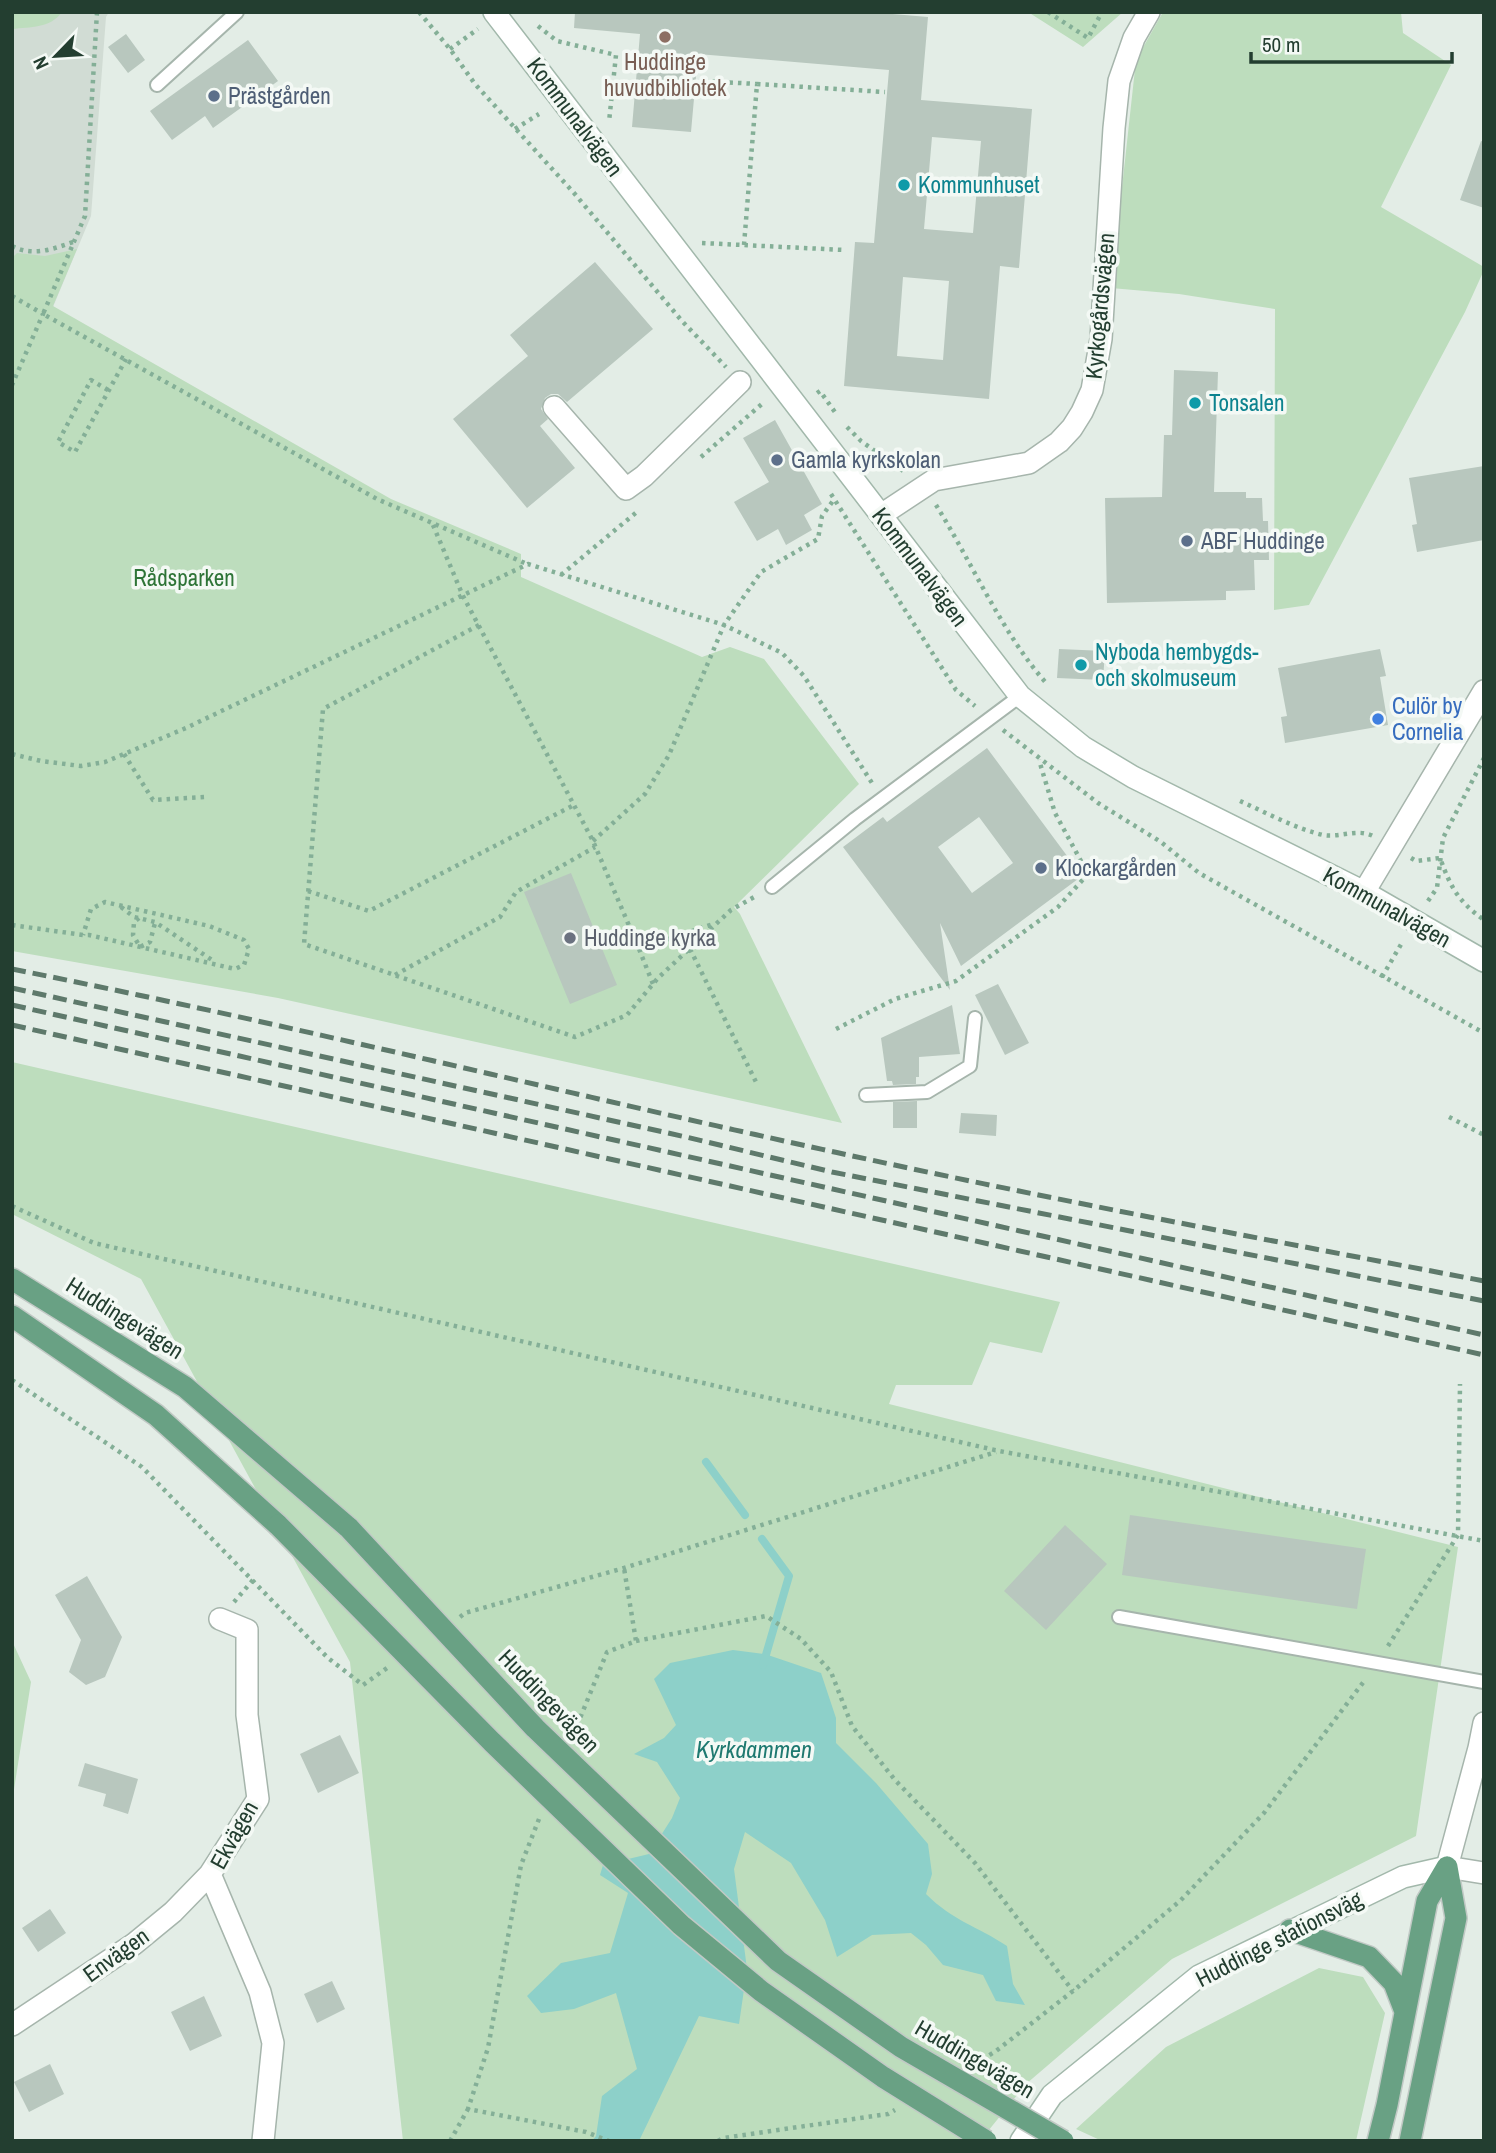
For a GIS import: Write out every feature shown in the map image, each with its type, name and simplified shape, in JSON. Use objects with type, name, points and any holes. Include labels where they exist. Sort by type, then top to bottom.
[{"type":"main road","name":"Huddingevägen","points":[[12,1279],[185,1387],[349,1528],[535,1728],[778,1961],[901,2047],[1063,2141]]},
{"type":"main road","points":[[12,1316],[156,1415],[278,1525],[492,1742],[681,1925],[761,1991],[883,2077],[986,2141]]},
{"type":"main road","points":[[1378,2141],[1427,1901],[1447,1867]]},
{"type":"main road","points":[[1410,2141],[1456,1918],[1447,1867]]},
{"type":"main road","points":[[1290,1930],[1369,1957],[1394,1983],[1404,2009]]},
{"type":"street","name":"Kommunalvägen","points":[[494,12],[1020,696],[1083,747],[1133,777],[1364,892],[1484,961]]},
{"type":"street","name":"Kyrkogårdsvägen","points":[[881,515],[934,480],[1029,463],[1059,442],[1082,412],[1092,390],[1101,339],[1119,81],[1134,38],[1149,12]]},
{"type":"street","points":[[554,407],[626,489],[644,475],[740,382]]},
{"type":"street","points":[[1364,892],[1484,691]]},
{"type":"street","name":"Ekvägen","points":[[220,1619],[247,1630],[247,1715],[258,1799],[210,1874],[260,1992],[273,2043],[263,2141]]},
{"type":"street","points":[[1484,1723],[1447,1867],[1484,1873]]},
{"type":"street","name":"Huddinge stationsväg","points":[[1021,2141],[1052,2095],[1199,1976],[1404,1877],[1447,1867]]},
{"type":"street","name":"Envägen","points":[[12,2025],[134,1944],[173,1912],[210,1874]]},
{"type":"lane","points":[[157,85],[237,12]]},
{"type":"lane","points":[[772,887],[1020,696]]},
{"type":"lane","points":[[866,1095],[927,1092],[970,1066],[975,1018]]},
{"type":"lane","points":[[1119,1617],[1484,1682]]},
{"type":"path","points":[[12,386],[85,216],[97,12]]},
{"type":"path","points":[[1048,12],[1088,38],[1102,12]]},
{"type":"path","points":[[533,22],[556,41],[616,55],[611,110]]},
{"type":"path","points":[[704,81],[885,92]]},
{"type":"path","points":[[744,245],[757,84]]},
{"type":"path","points":[[515,129],[539,114]]},
{"type":"path","points":[[12,246],[20,251],[45,252],[74,242]]},
{"type":"path","points":[[701,243],[845,250]]},
{"type":"path","points":[[12,296],[377,499],[433,525],[528,564],[724,625],[782,653],[804,676],[883,799]]},
{"type":"path","points":[[108,390],[91,380],[58,442],[75,452],[126,359]]},
{"type":"path","points":[[798,407],[820,391],[847,428],[908,474],[936,504],[1004,623],[1050,688]]},
{"type":"path","points":[[593,841],[645,794],[668,755],[724,625],[761,572],[818,539],[822,516],[835,498]]},
{"type":"path","points":[[433,525],[464,596],[593,841],[653,985]]},
{"type":"path","points":[[12,754],[81,766],[105,762],[186,727],[528,564]]},
{"type":"path","points":[[479,625],[323,709],[303,944],[575,1037],[627,1015],[653,985],[731,910],[772,887]]},
{"type":"path","points":[[124,754],[153,800],[206,797]]},
{"type":"path","points":[[1484,758],[1443,838],[1440,858],[1454,892],[1484,920]]},
{"type":"path","points":[[836,1029],[895,999],[956,981],[1058,907],[1088,874],[1055,813],[1038,759]]},
{"type":"path","points":[[1234,798],[1309,831],[1328,836],[1365,832],[1416,861],[1440,858]]},
{"type":"path","points":[[308,891],[369,911],[574,805]]},
{"type":"path","points":[[395,975],[500,917],[516,892],[595,847]]},
{"type":"path","points":[[12,925],[83,935],[235,969],[244,965],[249,949],[244,940],[209,926],[105,902],[91,909],[83,935]]},
{"type":"path","points":[[119,905],[139,918],[155,922],[218,965]]},
{"type":"path","points":[[139,918],[134,922],[133,935],[140,947]]},
{"type":"path","points":[[140,947],[150,942],[155,922]]},
{"type":"path","points":[[639,949],[718,922]]},
{"type":"path","points":[[690,949],[756,1082]]},
{"type":"path","points":[[1448,1117],[1484,1135]]},
{"type":"path","points":[[12,1206],[94,1242],[999,1451],[1484,1541]]},
{"type":"path","points":[[12,1380],[142,1466],[328,1658],[363,1685],[397,1661]]},
{"type":"path","points":[[972,2065],[996,2051],[1073,1991],[1180,1901],[1264,1813],[1377,1663],[1458,1535],[1460,1384]]},
{"type":"path","points":[[454,1621],[465,1613],[624,1568],[999,1451]]},
{"type":"path","points":[[624,1568],[636,1641]]},
{"type":"path","points":[[571,1740],[607,1652],[636,1641],[766,1616],[801,1639],[831,1672],[852,1726],[895,1780],[975,1863],[1073,1991]]},
{"type":"path","points":[[450,2141],[468,2109],[488,2048],[521,1865],[541,1815]]},
{"type":"path","points":[[718,2141],[723,2137],[888,2114],[900,2107]]},
{"type":"path","points":[[468,2109],[586,2132],[609,2141]]},
{"type":"shaded area","points":[[12,12],[109,12],[106,17],[91,216],[53,307],[12,288]]},
{"type":"green space","points":[[12,12],[62,12],[46,24],[12,29]]},
{"type":"green space","points":[[1028,12],[1123,12],[1083,47]]},
{"type":"green space","points":[[1163,12],[1401,12],[1403,33],[1451,65],[1381,207],[1484,267],[1484,270],[1465,312],[1309,605],[1274,610],[1275,309],[1179,294],[1111,288],[1136,60]]},
{"type":"green space","name":"Rådsparken","points":[[77,249],[53,306],[391,499],[521,554],[521,577],[702,657],[730,647],[764,659],[859,784],[734,907],[740,914],[842,1123],[278,998],[12,951],[12,258],[17,253],[45,256]]},
{"type":"green space","points":[[12,1062],[1060,1302],[1042,1353],[990,1342],[972,1385],[896,1385],[889,1404],[1458,1547],[1416,1836],[1172,1959],[1026,2084],[980,2141],[403,2141],[350,1662],[141,1279],[12,1214]]},
{"type":"green space","points":[[12,1641],[31,1682],[12,1802]]},
{"type":"green space","points":[[1319,1968],[1363,1977],[1385,2013],[1356,2141],[1102,2141],[1076,2129],[1166,2047]]},
{"type":"water","name":"Kyrkdammen","points":[[733,1650],[765,1654],[821,1673],[836,1718],[836,1743],[876,1783],[928,1844],[932,1874],[926,1894],[956,1917],[1007,1946],[1013,1984],[1025,2005],[996,2001],[983,1975],[943,1965],[926,1945],[911,1933],[872,1935],[837,1957],[825,1920],[791,1863],[745,1832],[734,1869],[747,1969],[739,2024],[699,2016],[639,2141],[592,2141],[596,2136],[602,2096],[637,2069],[616,1993],[574,2009],[541,2013],[527,1996],[561,1963],[610,1953],[628,1893],[600,1875],[603,1865],[649,1854],[672,1818],[680,1798],[657,1762],[634,1754],[664,1738],[676,1725],[654,1679],[670,1663]]},
{"type":"building","name":"Kommunhuset","points":[[575,12],[869,12],[928,17],[921,100],[1032,109],[1019,268],[1000,266],[989,399],[844,386],[855,242],[874,243],[889,70],[698,54],[691,132],[632,127],[640,34],[574,28]],"holes":[[[932,137],[981,141],[973,233],[924,229]],[[903,277],[949,281],[943,360],[897,356]]]},
{"type":"building","points":[[126,34],[145,60],[128,73],[108,47]]},
{"type":"building","name":"Prästgården","points":[[248,40],[278,81],[213,128],[205,116],[172,140],[150,111]]},
{"type":"building","points":[[1481,141],[1484,142],[1484,208],[1460,200]]},
{"type":"building","points":[[595,262],[653,329],[567,402],[558,394],[545,398],[541,409],[548,419],[540,426],[575,468],[527,508],[453,419],[528,356],[510,335]]},
{"type":"building","name":"ABF Huddinge","points":[[1174,370],[1218,372],[1214,492],[1246,492],[1246,498],[1262,498],[1263,521],[1268,521],[1269,560],[1254,560],[1255,590],[1226,591],[1226,600],[1107,603],[1105,498],[1162,497],[1164,435],[1172,435]]},
{"type":"building","name":"Gamla kyrkskolan","points":[[775,420],[822,504],[804,515],[812,530],[786,545],[778,529],[757,541],[734,502],[769,482],[743,438]]},
{"type":"building","points":[[1484,466],[1484,540],[1417,552],[1412,525],[1417,524],[1409,478]]},
{"type":"building","name":"Nyboda hembygds- och skolmuseum","points":[[1059,649],[1105,651],[1103,680],[1057,678]]},
{"type":"building","points":[[1380,649],[1386,676],[1380,677],[1388,725],[1285,743],[1281,717],[1287,716],[1278,668]]},
{"type":"building","name":"Klockargården","points":[[987,748],[1082,876],[961,966],[940,923],[950,990],[843,847],[883,817],[887,822]],"holes":[[[979,817],[1013,863],[972,893],[938,847]]]},
{"type":"building","name":"Huddinge kyrka","points":[[571,873],[617,985],[570,1004],[524,892]]},
{"type":"building","points":[[998,984],[1029,1043],[1005,1055],[975,995]]},
{"type":"building","points":[[952,1005],[960,1054],[919,1057],[919,1077],[916,1077],[916,1084],[893,1085],[892,1081],[887,1081],[881,1038]]},
{"type":"building","points":[[917,1101],[917,1128],[893,1128],[893,1102]]},
{"type":"building","points":[[961,1113],[997,1115],[996,1136],[959,1133]]},
{"type":"building","points":[[1130,1515],[1366,1549],[1357,1609],[1122,1575]]},
{"type":"building","points":[[1065,1525],[1107,1564],[1046,1630],[1004,1591]]},
{"type":"building","points":[[87,1576],[122,1637],[105,1677],[86,1685],[69,1672],[81,1640],[55,1595]]},
{"type":"building","points":[[340,1735],[359,1773],[318,1793],[300,1754]]},
{"type":"building","points":[[85,1763],[138,1779],[128,1814],[103,1806],[106,1794],[78,1786]]},
{"type":"building","points":[[50,1909],[66,1933],[38,1952],[22,1928]]},
{"type":"building","points":[[332,1981],[345,2009],[317,2023],[304,1994]]},
{"type":"building","points":[[204,1996],[222,2036],[190,2051],[171,2012]]},
{"type":"building","points":[[50,2064],[64,2094],[29,2112],[14,2082]]},
{"type":"waterway","points":[[706,1462],[745,1515]]},
{"type":"waterway","points":[[762,1539],[789,1576],[763,1665]]},
{"type":"railway","points":[[12,969],[919,1170],[1484,1281]]},
{"type":"railway","points":[[12,988],[686,1137],[832,1172],[1484,1301]]},
{"type":"railway","points":[[12,1005],[1484,1335]]},
{"type":"railway","points":[[12,1025],[1484,1355]]},
{"type":"place","name":"Huddinge huvudbibliotek","points":[[665,37]]},
{"type":"place","name":"Prästgården","points":[[214,96]]},
{"type":"place","name":"Kommunhuset","points":[[904,185]]},
{"type":"place","name":"Tonsalen","points":[[1195,403]]},
{"type":"place","name":"Gamla kyrkskolan","points":[[777,460]]},
{"type":"place","name":"ABF Huddinge","points":[[1187,541]]},
{"type":"place","name":"Nyboda hembygds- och skolmuseum","points":[[1081,665]]},
{"type":"place","name":"Culör by Cornelia","points":[[1378,719]]},
{"type":"place","name":"Klockargården","points":[[1041,868]]},
{"type":"place","name":"Huddinge kyrka","points":[[570,938]]}]
